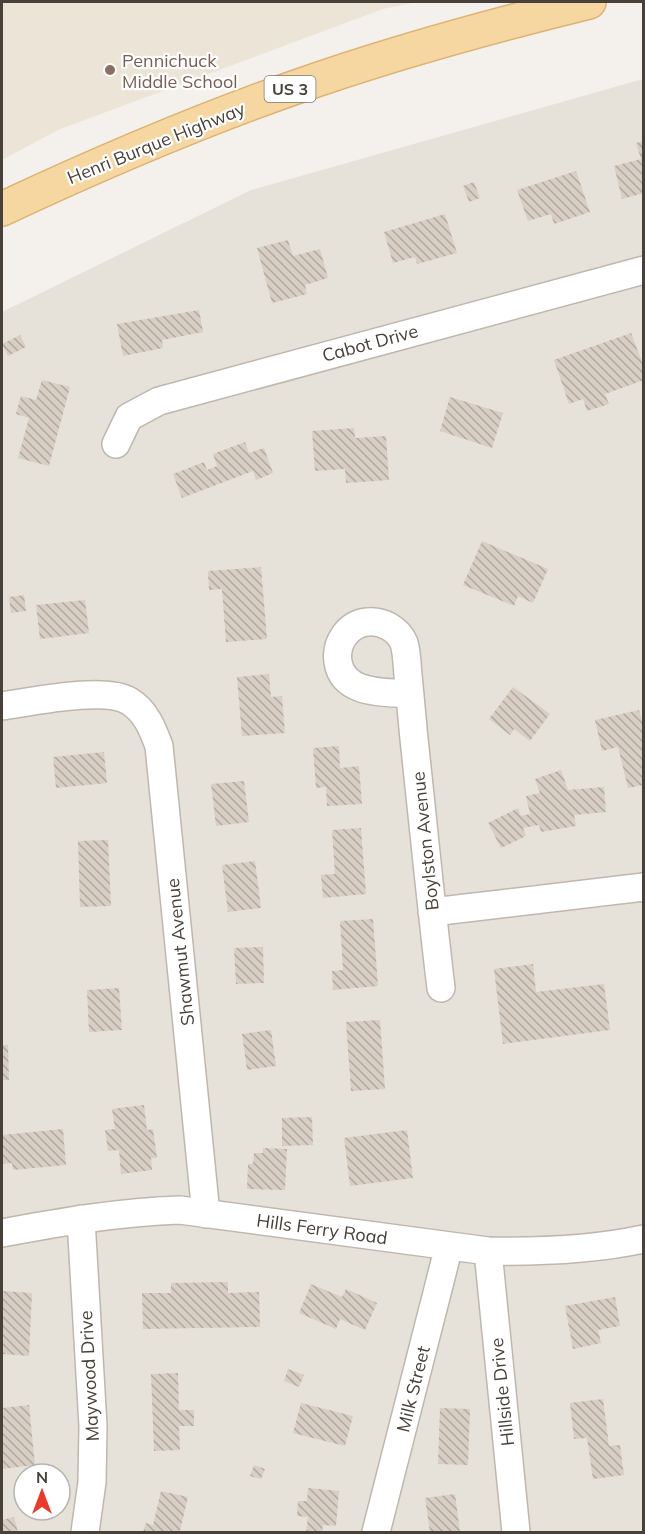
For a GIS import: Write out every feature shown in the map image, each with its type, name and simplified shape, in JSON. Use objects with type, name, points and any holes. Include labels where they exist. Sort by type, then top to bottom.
[{"type":"main road","name":"Henri Burque Highway","points":[[2,209],[85,170],[190,126],[296,87],[414,49],[589,2]]},
{"type":"street","name":"Cabot Drive","points":[[116,444],[129,417],[159,401],[644,270]]},
{"type":"street","name":"Shawmut Avenue","points":[[2,706],[102,694],[129,701],[149,721],[159,746],[206,1214]]},
{"type":"street","name":"Boylston Avenue","points":[[410,694],[441,988]]},
{"type":"street","points":[[432,912],[644,887]]},
{"type":"street","name":"Hills Ferry Road","points":[[2,1233],[81,1218],[180,1210],[488,1251],[531,1252],[573,1249],[644,1239]]},
{"type":"street","name":"Maywood Drive","points":[[81,1218],[93,1426],[92,1482],[85,1533]]},
{"type":"street","name":"Milk Street","points":[[376,1533],[449,1246]]},
{"type":"street","name":"Hillside Drive","points":[[488,1251],[516,1533]]},
{"type":"shaded area","name":"Pennichuck Middle School","points":[[2,2],[417,2],[383,9],[58,130],[2,160]]},
{"type":"shaded area","points":[[643,79],[643,1532],[2,1532],[2,312],[251,190]]},
{"type":"building","points":[[644,141],[644,193],[622,199],[614,166],[641,159],[636,143]]},
{"type":"building","points":[[576,171],[590,212],[554,224],[551,214],[528,221],[517,190]]},
{"type":"building","points":[[474,182],[480,198],[469,202],[463,186]]},
{"type":"building","points":[[445,214],[457,253],[417,264],[415,257],[393,263],[384,232]]},
{"type":"building","points":[[288,240],[293,256],[320,249],[328,278],[305,285],[307,294],[272,303],[257,248]]},
{"type":"building","points":[[199,310],[203,332],[162,340],[163,348],[123,356],[117,324]]},
{"type":"building","points":[[631,333],[644,367],[644,380],[605,394],[609,404],[587,411],[583,399],[569,404],[554,360]]},
{"type":"building","points":[[20,335],[26,347],[8,356],[2,344]]},
{"type":"building","points":[[42,380],[70,387],[49,466],[18,458],[29,418],[16,414],[21,396],[36,400]]},
{"type":"building","points":[[450,397],[503,413],[492,448],[440,431]]},
{"type":"building","points":[[354,428],[355,438],[386,436],[389,480],[346,483],[345,469],[315,471],[312,431]]},
{"type":"building","points":[[245,442],[249,453],[264,448],[273,473],[256,480],[253,471],[182,498],[173,474],[204,462],[207,470],[217,466],[213,454]]},
{"type":"building","points":[[482,541],[548,569],[533,603],[518,596],[514,606],[463,585]]},
{"type":"building","points":[[261,567],[267,639],[226,642],[222,589],[209,590],[208,571]]},
{"type":"building","points":[[24,595],[26,611],[11,613],[9,597]]},
{"type":"building","points":[[85,600],[89,633],[40,639],[36,605]]},
{"type":"building","points":[[269,674],[271,697],[282,696],[285,733],[242,736],[237,677]]},
{"type":"building","points":[[513,687],[550,714],[530,741],[514,729],[510,735],[489,719]]},
{"type":"building","points":[[639,710],[644,729],[644,785],[628,788],[618,747],[602,751],[595,720]]},
{"type":"building","points":[[339,746],[340,768],[359,766],[362,804],[327,806],[326,787],[316,788],[313,748]]},
{"type":"building","points":[[104,752],[107,783],[56,788],[53,757]]},
{"type":"building","points":[[561,770],[568,790],[604,787],[606,812],[574,815],[576,826],[541,832],[539,825],[523,828],[526,836],[501,848],[488,823],[518,808],[521,816],[530,814],[526,796],[540,793],[535,779]]},
{"type":"building","points":[[244,781],[249,822],[216,826],[211,784]]},
{"type":"building","points":[[361,828],[366,894],[323,898],[321,875],[335,874],[332,830]]},
{"type":"building","points":[[108,840],[111,906],[80,907],[78,841]]},
{"type":"building","points":[[255,861],[261,908],[228,912],[222,865]]},
{"type":"building","points":[[373,919],[378,986],[333,990],[332,971],[343,970],[340,921]]},
{"type":"building","points":[[263,947],[264,983],[236,984],[234,948]]},
{"type":"building","points":[[533,964],[536,992],[604,984],[610,1030],[503,1044],[494,969]]},
{"type":"building","points":[[119,988],[122,1030],[89,1032],[87,990]]},
{"type":"building","points":[[380,1020],[385,1089],[351,1091],[346,1022]]},
{"type":"building","points":[[271,1030],[276,1066],[247,1070],[242,1034]]},
{"type":"building","points":[[2,1045],[8,1045],[9,1080],[2,1080]]},
{"type":"building","points":[[144,1105],[147,1130],[153,1129],[157,1158],[151,1158],[152,1170],[121,1174],[119,1150],[108,1151],[105,1130],[115,1129],[112,1109]]},
{"type":"building","points":[[312,1117],[313,1145],[282,1146],[282,1118]]},
{"type":"building","points":[[63,1129],[66,1165],[13,1170],[12,1163],[2,1164],[2,1135]]},
{"type":"building","points":[[407,1130],[413,1178],[350,1186],[344,1138]]},
{"type":"building","points":[[263,1148],[287,1149],[285,1190],[247,1189],[248,1164],[253,1164],[254,1153],[263,1153]]},
{"type":"building","points":[[228,1282],[228,1293],[259,1292],[260,1327],[143,1329],[142,1293],[171,1293],[171,1283]]},
{"type":"building","points":[[311,1284],[342,1297],[346,1289],[377,1303],[365,1330],[340,1319],[336,1329],[299,1313]]},
{"type":"building","points":[[2,1291],[32,1293],[29,1356],[2,1354]]},
{"type":"building","points":[[615,1297],[620,1326],[598,1330],[601,1343],[573,1349],[565,1306]]},
{"type":"building","points":[[288,1369],[304,1375],[299,1387],[284,1381]]},
{"type":"building","points":[[178,1373],[179,1410],[194,1410],[194,1426],[179,1426],[180,1450],[154,1451],[151,1374]]},
{"type":"building","points":[[603,1399],[609,1446],[620,1445],[624,1475],[593,1479],[587,1438],[574,1439],[570,1403]]},
{"type":"building","points":[[301,1403],[353,1416],[345,1446],[293,1433]]},
{"type":"building","points":[[29,1405],[35,1462],[12,1462],[12,1468],[2,1469],[2,1408]]},
{"type":"building","points":[[440,1408],[470,1409],[468,1465],[438,1464]]},
{"type":"building","points":[[254,1465],[265,1469],[261,1479],[250,1476]]},
{"type":"building","points":[[308,1488],[339,1491],[336,1526],[323,1525],[322,1532],[306,1532],[308,1517],[297,1516],[298,1501],[307,1501]]},
{"type":"building","points":[[161,1491],[188,1497],[180,1531],[184,1532],[143,1532],[146,1523],[153,1525]]},
{"type":"building","points":[[455,1494],[460,1532],[430,1532],[425,1498]]},
{"type":"building","points":[[12,1518],[18,1532],[2,1532],[2,1520]]},
{"type":"place","name":"Pennichuck Middle School","points":[[110,70]]}]
